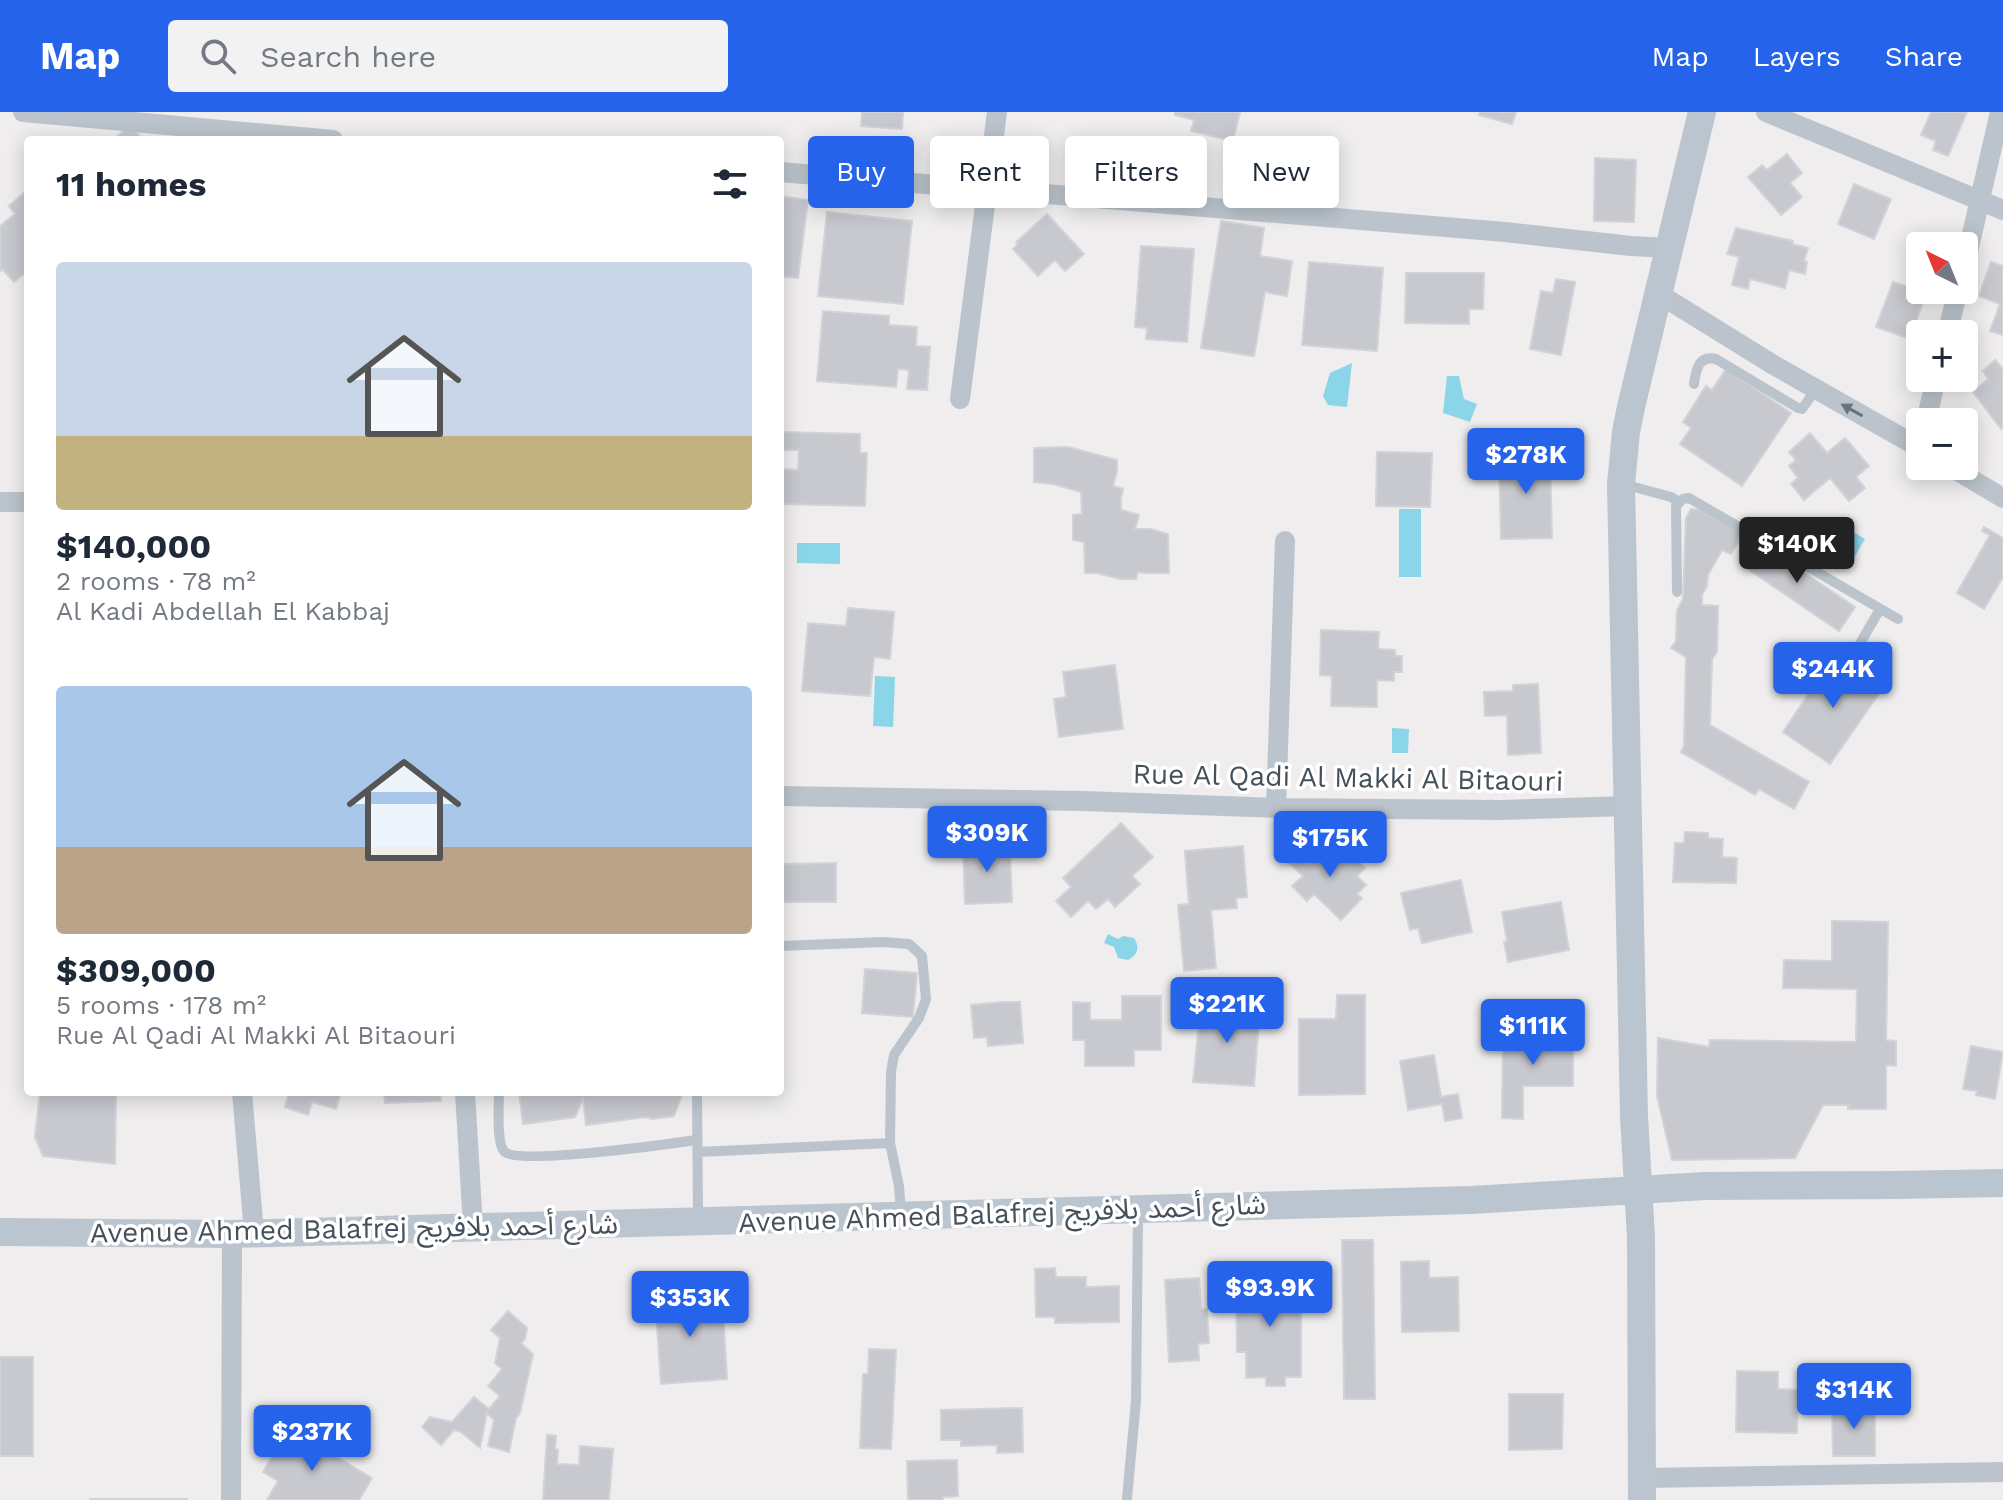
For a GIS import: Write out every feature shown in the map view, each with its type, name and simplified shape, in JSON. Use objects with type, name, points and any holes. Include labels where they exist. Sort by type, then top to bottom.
[{"type":"main road","points":[[1642,1489],[1641,1238],[1634,1116],[1621,484],[1626,432],[1702,112]]},
{"type":"main road","name":"Avenue Ahmed Balafrej شارع أحمد بلافريج","points":[[0,1232],[243,1233],[698,1222],[1471,1200],[1705,1186],[2003,1183]]},
{"type":"street","points":[[23,112],[249,136],[252,112]]},
{"type":"street","points":[[994,136],[997,112]]},
{"type":"street","points":[[1766,112],[2003,210]]},
{"type":"street","points":[[1973,232],[2000,112]]},
{"type":"street","points":[[784,172],[930,184]]},
{"type":"street","points":[[1049,194],[1670,248]]},
{"type":"street","points":[[960,399],[984,208]]},
{"type":"street","points":[[1659,294],[1906,440]]},
{"type":"street","points":[[1973,480],[2003,498]]},
{"type":"street","points":[[0,502],[24,502]]},
{"type":"street","points":[[1276,808],[1285,541]]},
{"type":"street","name":"Rue Al Qadi Al Makki Al Bitaouri","points":[[784,796],[1069,800],[1276,808],[1501,810],[1627,806]]},
{"type":"street","points":[[231,1500],[243,1233],[242,1096]]},
{"type":"street","points":[[465,1096],[473,1227]]},
{"type":"street","points":[[1642,1489],[2003,1472]]},
{"type":"lane","points":[[1694,384],[1698,364],[1711,357],[1798,408],[1806,406],[1816,389]]},
{"type":"lane","points":[[1621,484],[1671,497],[1679,502]]},
{"type":"lane","points":[[1677,592],[1676,506],[1689,498],[1898,619]]},
{"type":"lane","points":[[1858,647],[1880,609]]},
{"type":"lane","points":[[784,946],[896,943],[909,944],[922,956],[926,999],[919,1018],[894,1055],[891,1072],[890,1143],[899,1186],[901,1215]]},
{"type":"lane","points":[[499,1096],[500,1140],[502,1150],[509,1155],[697,1146],[890,1143]]},
{"type":"lane","points":[[697,1096],[698,1222]]},
{"type":"lane","points":[[1127,1498],[1136,1401],[1138,1210]]},
{"type":"water","points":[[1352,363],[1347,407],[1328,405],[1323,396],[1330,373]]},
{"type":"water","points":[[1447,376],[1459,376],[1464,399],[1477,404],[1470,422],[1443,413]]},
{"type":"water","points":[[1399,509],[1421,509],[1421,577],[1399,577]]},
{"type":"water","points":[[1835,521],[1865,539],[1855,556],[1825,539]]},
{"type":"water","points":[[797,543],[840,543],[840,564],[797,563]]},
{"type":"water","points":[[875,676],[895,677],[893,727],[873,726]]},
{"type":"water","points":[[1392,728],[1409,729],[1408,753],[1392,753]]},
{"type":"water","points":[[1108,934],[1118,939],[1123,936],[1134,938],[1137,948],[1134,956],[1128,960],[1118,958],[1114,947],[1104,943]]},
{"type":"building","points":[[862,112],[903,112],[902,129],[861,126]]},
{"type":"building","points":[[1175,112],[1240,112],[1234,136],[1223,136],[1223,139],[1191,131],[1194,120],[1175,115]]},
{"type":"building","points":[[1480,112],[1516,112],[1512,124],[1479,115]]},
{"type":"building","points":[[1931,112],[1967,112],[1948,156],[1933,150],[1936,141],[1921,135]]},
{"type":"building","points":[[130,125],[140,136],[118,136]]},
{"type":"building","points":[[1787,154],[1802,173],[1790,183],[1802,197],[1781,215],[1748,177],[1762,165],[1767,170]]},
{"type":"building","points":[[1595,158],[1636,160],[1634,222],[1594,221]]},
{"type":"building","points":[[1854,184],[1891,199],[1874,239],[1838,224]]},
{"type":"building","points":[[24,193],[24,274],[14,282],[2,269],[0,271],[0,226],[15,214],[9,206]]},
{"type":"building","points":[[784,197],[808,200],[798,278],[784,276]]},
{"type":"building","points":[[827,212],[912,221],[903,304],[818,296]]},
{"type":"building","points":[[1047,214],[1084,254],[1065,271],[1055,260],[1038,276],[1013,249],[1018,244],[1016,242]]},
{"type":"building","points":[[1221,221],[1264,228],[1260,256],[1292,261],[1287,296],[1265,292],[1254,356],[1201,348]]},
{"type":"building","points":[[1736,228],[1793,241],[1792,244],[1808,248],[1804,261],[1807,262],[1805,274],[1789,270],[1785,288],[1750,279],[1748,289],[1732,285],[1739,257],[1727,254]]},
{"type":"building","points":[[1141,246],[1194,249],[1187,342],[1146,339],[1147,328],[1135,327]]},
{"type":"building","points":[[1309,262],[1383,268],[1377,351],[1302,345]]},
{"type":"building","points":[[1991,262],[2003,266],[2003,335],[1990,331],[2000,304],[1979,296]]},
{"type":"building","points":[[1406,273],[1484,273],[1483,309],[1469,309],[1469,324],[1405,323]]},
{"type":"building","points":[[1556,279],[1575,282],[1561,355],[1530,349],[1541,291],[1553,293]]},
{"type":"building","points":[[1893,282],[1906,286],[1906,304],[1922,304],[1917,320],[1906,320],[1906,338],[1876,327]]},
{"type":"building","points":[[823,311],[889,316],[889,325],[917,327],[916,346],[930,347],[927,390],[907,389],[909,370],[898,369],[896,387],[817,381]]},
{"type":"building","points":[[1995,360],[2003,369],[2001,429],[1973,392],[1978,392],[1978,388],[1988,379],[1983,371]]},
{"type":"building","points":[[1726,369],[1791,413],[1742,486],[1680,444],[1691,428],[1683,422],[1706,386],[1712,390]]},
{"type":"building","points":[[784,432],[860,434],[860,453],[867,453],[865,506],[784,504],[784,469],[798,470],[799,450],[784,450]]},
{"type":"building","points":[[1810,433],[1827,453],[1845,438],[1869,466],[1856,477],[1865,488],[1849,501],[1830,478],[1804,500],[1791,484],[1798,478],[1789,466],[1796,460],[1789,452]]},
{"type":"building","points":[[1068,447],[1117,460],[1113,486],[1123,489],[1121,510],[1139,515],[1135,529],[1168,534],[1169,573],[1138,572],[1136,579],[1120,579],[1085,573],[1084,542],[1073,540],[1073,515],[1082,514],[1081,492],[1034,482],[1034,448]]},
{"type":"building","points":[[1377,452],[1432,453],[1430,507],[1376,506]]},
{"type":"building","points":[[1550,453],[1552,538],[1501,539],[1499,455]]},
{"type":"building","points":[[1691,509],[1700,510],[1743,534],[1731,554],[1722,550],[1708,575],[1702,595],[1702,605],[1718,606],[1717,652],[1712,659],[1710,725],[1809,782],[1794,809],[1759,789],[1755,795],[1681,752],[1684,746],[1686,657],[1671,648],[1676,641],[1677,610],[1683,599],[1686,518]]},
{"type":"building","points":[[1984,527],[2003,538],[2003,577],[1984,609],[1957,593],[1990,535],[1982,531]]},
{"type":"building","points":[[1755,539],[1855,607],[1839,631],[1739,563]]},
{"type":"building","points":[[848,608],[894,612],[890,659],[874,657],[870,696],[802,691],[808,623],[846,626]]},
{"type":"building","points":[[1321,630],[1379,632],[1378,649],[1395,650],[1395,656],[1402,656],[1402,672],[1394,672],[1394,681],[1377,680],[1377,707],[1331,706],[1332,676],[1320,675]]},
{"type":"building","points":[[1835,655],[1883,688],[1830,764],[1783,732]]},
{"type":"building","points":[[1115,665],[1123,729],[1059,737],[1054,699],[1066,697],[1063,672]]},
{"type":"building","points":[[1538,684],[1541,753],[1508,755],[1507,715],[1485,716],[1484,692],[1513,691],[1513,685]]},
{"type":"building","points":[[1121,823],[1153,857],[1132,876],[1140,884],[1115,907],[1108,899],[1096,909],[1088,901],[1071,917],[1056,901],[1071,887],[1063,878]]},
{"type":"building","points":[[1685,832],[1708,833],[1708,838],[1723,839],[1722,857],[1737,858],[1736,883],[1673,882],[1675,843],[1684,843]]},
{"type":"building","points":[[980,837],[997,837],[997,851],[1010,850],[1012,902],[965,904],[963,849],[981,848]]},
{"type":"building","points":[[1335,839],[1365,868],[1357,876],[1366,885],[1357,894],[1362,898],[1341,920],[1314,894],[1307,901],[1292,886],[1303,876],[1287,861],[1297,851],[1311,864]]},
{"type":"building","points":[[1243,846],[1247,897],[1236,898],[1237,908],[1211,910],[1216,968],[1184,971],[1178,905],[1189,904],[1185,851]]},
{"type":"building","points":[[836,863],[836,902],[784,902],[784,864]]},
{"type":"building","points":[[1461,880],[1472,932],[1422,943],[1418,928],[1410,930],[1401,893]]},
{"type":"building","points":[[1561,902],[1569,950],[1508,962],[1502,912]]},
{"type":"building","points":[[1832,921],[1888,922],[1886,1040],[1896,1041],[1896,1066],[1886,1065],[1886,1109],[1848,1109],[1848,1105],[1823,1105],[1795,1158],[1672,1160],[1657,1096],[1658,1038],[1709,1047],[1710,1040],[1856,1042],[1857,989],[1783,988],[1784,960],[1832,961]]},
{"type":"building","points":[[865,969],[917,973],[913,1017],[862,1013]]},
{"type":"building","points":[[1337,995],[1365,995],[1365,1094],[1299,1095],[1299,1019],[1336,1019]]},
{"type":"building","points":[[1122,996],[1161,996],[1161,1050],[1134,1050],[1134,1066],[1085,1066],[1085,1040],[1073,1040],[1073,1002],[1090,1003],[1090,1020],[1122,1020]]},
{"type":"building","points":[[1020,1002],[1023,1043],[988,1046],[987,1037],[974,1038],[971,1005]]},
{"type":"building","points":[[1201,1003],[1260,1007],[1254,1086],[1193,1082]]},
{"type":"building","points":[[1503,1033],[1557,1034],[1557,1043],[1573,1044],[1573,1086],[1523,1086],[1523,1119],[1502,1118]]},
{"type":"building","points":[[1971,1046],[2003,1052],[1995,1099],[1963,1089]]},
{"type":"building","points":[[1434,1055],[1441,1097],[1458,1094],[1462,1118],[1445,1121],[1442,1104],[1408,1110],[1400,1061]]},
{"type":"building","points":[[40,1096],[116,1096],[115,1164],[43,1156],[35,1137]]},
{"type":"building","points":[[288,1096],[340,1096],[336,1109],[312,1102],[308,1115],[285,1107]]},
{"type":"building","points":[[384,1096],[440,1096],[441,1101],[385,1103]]},
{"type":"building","points":[[520,1096],[682,1096],[674,1116],[586,1125],[583,1098],[575,1117],[523,1124]]},
{"type":"building","points":[[1342,1240],[1373,1240],[1375,1399],[1344,1399]]},
{"type":"building","points":[[1429,1261],[1429,1278],[1458,1277],[1459,1331],[1402,1332],[1401,1262]]},
{"type":"building","points":[[1055,1268],[1056,1277],[1086,1277],[1086,1287],[1119,1286],[1119,1322],[1055,1323],[1055,1317],[1036,1317],[1035,1269]]},
{"type":"building","points":[[1199,1278],[1201,1309],[1207,1309],[1209,1343],[1198,1344],[1199,1360],[1169,1362],[1165,1280]]},
{"type":"building","points":[[1236,1278],[1260,1278],[1260,1288],[1278,1288],[1278,1280],[1301,1280],[1301,1377],[1285,1377],[1285,1386],[1266,1386],[1266,1377],[1246,1378],[1246,1352],[1237,1352]]},
{"type":"building","points":[[710,1293],[711,1311],[723,1310],[727,1379],[661,1384],[655,1297]]},
{"type":"building","points":[[508,1311],[527,1328],[521,1343],[533,1354],[509,1452],[488,1446],[494,1420],[487,1413],[480,1448],[454,1430],[441,1445],[422,1427],[430,1417],[452,1422],[474,1397],[489,1409],[500,1396],[488,1386],[502,1369],[495,1363],[500,1338],[491,1330]]},
{"type":"building","points":[[869,1349],[896,1350],[891,1449],[860,1448],[863,1374],[868,1374]]},
{"type":"building","points":[[0,1357],[33,1357],[33,1456],[0,1456]]},
{"type":"building","points":[[1737,1371],[1778,1372],[1778,1389],[1798,1390],[1797,1433],[1736,1432]]},
{"type":"building","points":[[1509,1394],[1563,1394],[1562,1449],[1509,1450]]},
{"type":"building","points":[[1875,1406],[1875,1456],[1833,1456],[1832,1407]]},
{"type":"building","points":[[1022,1408],[1023,1452],[997,1453],[997,1445],[961,1446],[961,1440],[941,1440],[941,1410]]},
{"type":"building","points":[[289,1428],[372,1478],[359,1500],[267,1500],[278,1481],[263,1472]]},
{"type":"building","points":[[547,1435],[556,1436],[557,1464],[579,1465],[580,1446],[613,1449],[609,1500],[543,1500]]},
{"type":"building","points":[[957,1460],[958,1496],[943,1497],[943,1500],[908,1500],[907,1461]]},
{"type":"building","points":[[187,1499],[187,1500],[90,1500]]}]
